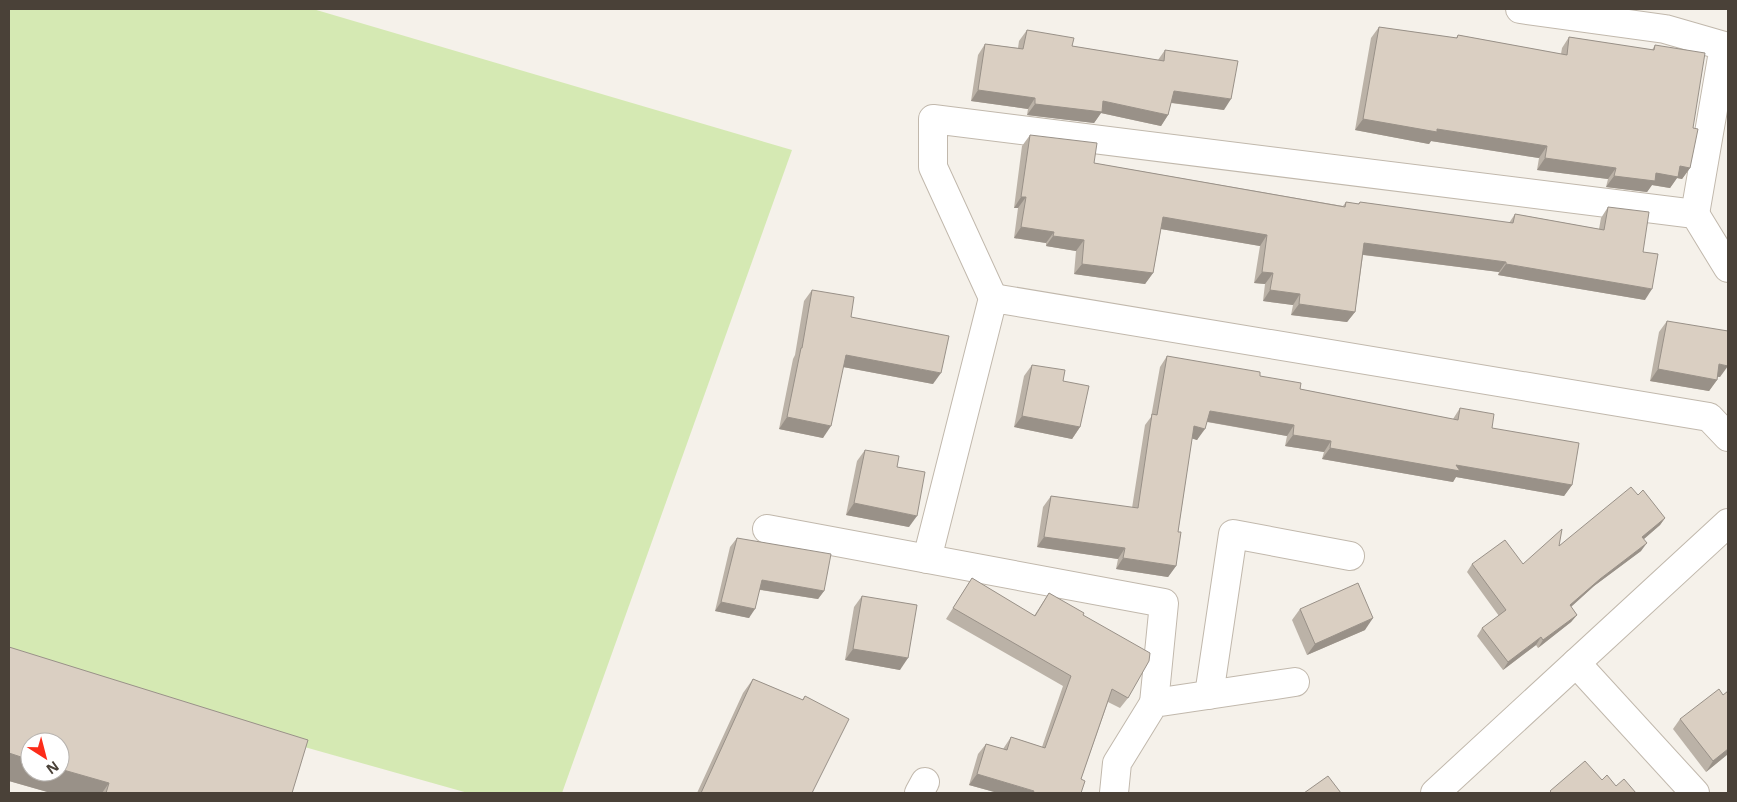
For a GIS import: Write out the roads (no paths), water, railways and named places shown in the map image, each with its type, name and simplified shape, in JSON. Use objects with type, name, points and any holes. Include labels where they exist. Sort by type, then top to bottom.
[{"type":"street","points":[[1520,9],[1665,29],[1724,46],[1695,214],[1728,268]]},
{"type":"street","points":[[927,559],[993,298],[933,167],[933,119],[1695,214]]},
{"type":"street","points":[[993,298],[1709,417],[1728,437]]},
{"type":"street","points":[[1435,793],[1728,523]]},
{"type":"street","points":[[767,529],[1164,603],[1154,703],[1117,763],[1114,793]]},
{"type":"street","points":[[1208,695],[1233,534],[1350,556]]},
{"type":"street","points":[[1576,663],[1695,793]]},
{"type":"street","points":[[1154,703],[1295,682]]}]
